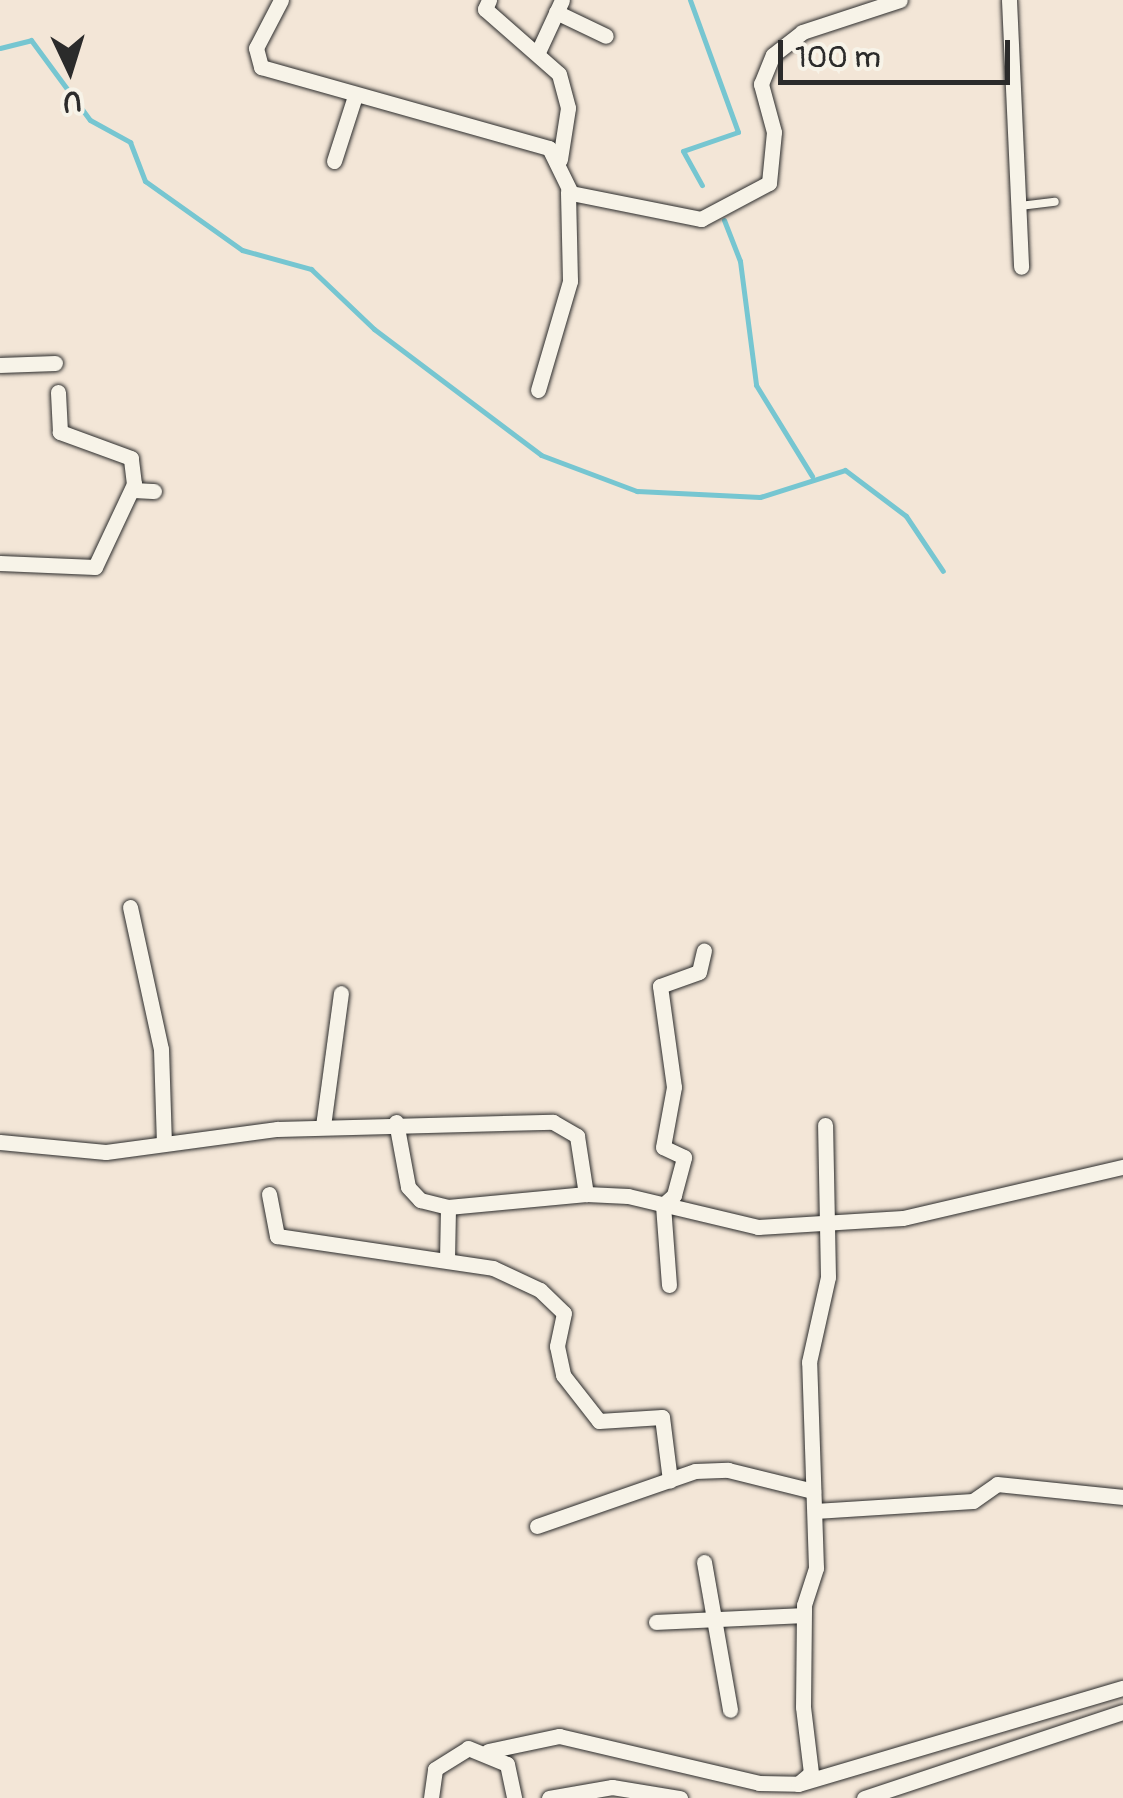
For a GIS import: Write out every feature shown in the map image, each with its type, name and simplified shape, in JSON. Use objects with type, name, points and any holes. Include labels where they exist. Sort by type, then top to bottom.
[{"type":"street","points":[[281,0],[256,48],[259,64],[355,96],[534,142],[560,159]]},
{"type":"street","points":[[488,0],[484,9],[538,52],[565,92],[560,159],[568,192],[570,280],[538,390]]},
{"type":"street","points":[[568,192],[694,219],[760,194],[775,156],[761,84],[766,63],[802,32],[874,3],[900,0]]},
{"type":"street","points":[[1009,0],[1022,267]]},
{"type":"street","points":[[538,52],[559,6],[606,36]]},
{"type":"street","points":[[334,162],[355,96]]},
{"type":"street","points":[[0,365],[55,363]]},
{"type":"street","points":[[0,562],[94,567],[132,490],[131,458],[60,432],[58,392]]},
{"type":"street","points":[[132,490],[154,491]]},
{"type":"street","points":[[130,907],[162,1049],[164,1142]]},
{"type":"street","points":[[663,1204],[674,1196],[684,1157],[663,1147],[674,1087],[660,986],[700,972],[704,951]]},
{"type":"street","points":[[324,1126],[340,993]]},
{"type":"street","points":[[0,1142],[78,1152],[324,1126],[396,1122],[566,1124],[577,1136],[586,1194]]},
{"type":"street","points":[[396,1122],[410,1192],[448,1207],[586,1194],[663,1204],[758,1227],[829,1227],[967,1207],[1123,1166]]},
{"type":"street","points":[[798,1784],[810,1773],[803,1615],[816,1568],[816,1510],[808,1362],[826,1301],[829,1227],[825,1125]]},
{"type":"street","points":[[269,1194],[272,1235],[493,1268],[560,1305],[558,1369],[599,1421],[662,1417],[670,1480]]},
{"type":"street","points":[[663,1204],[669,1285]]},
{"type":"street","points":[[447,1260],[448,1207]]},
{"type":"street","points":[[537,1526],[670,1480],[728,1470],[814,1490]]},
{"type":"street","points":[[816,1510],[976,1501],[997,1484],[1123,1498]]},
{"type":"street","points":[[704,1562],[730,1710]]},
{"type":"street","points":[[656,1622],[803,1615]]},
{"type":"street","points":[[411,1798],[430,1793],[449,1754],[488,1751],[559,1736],[760,1783],[798,1784],[1117,1690],[1121,1713],[864,1798]]},
{"type":"street","points":[[488,1751],[507,1764],[514,1798]]},
{"type":"street","points":[[548,1798],[612,1787],[680,1798]]},
{"type":"lane","points":[[1017,206],[1055,202]]},
{"type":"waterway","points":[[690,0],[738,132],[683,151],[702,185]]},
{"type":"waterway","points":[[0,48],[31,40],[90,120],[130,142],[145,181],[242,250],[311,269],[374,329],[541,455],[637,491],[760,497],[845,470],[906,516],[943,571]]},
{"type":"waterway","points":[[724,220],[740,261],[756,385],[812,476]]}]
